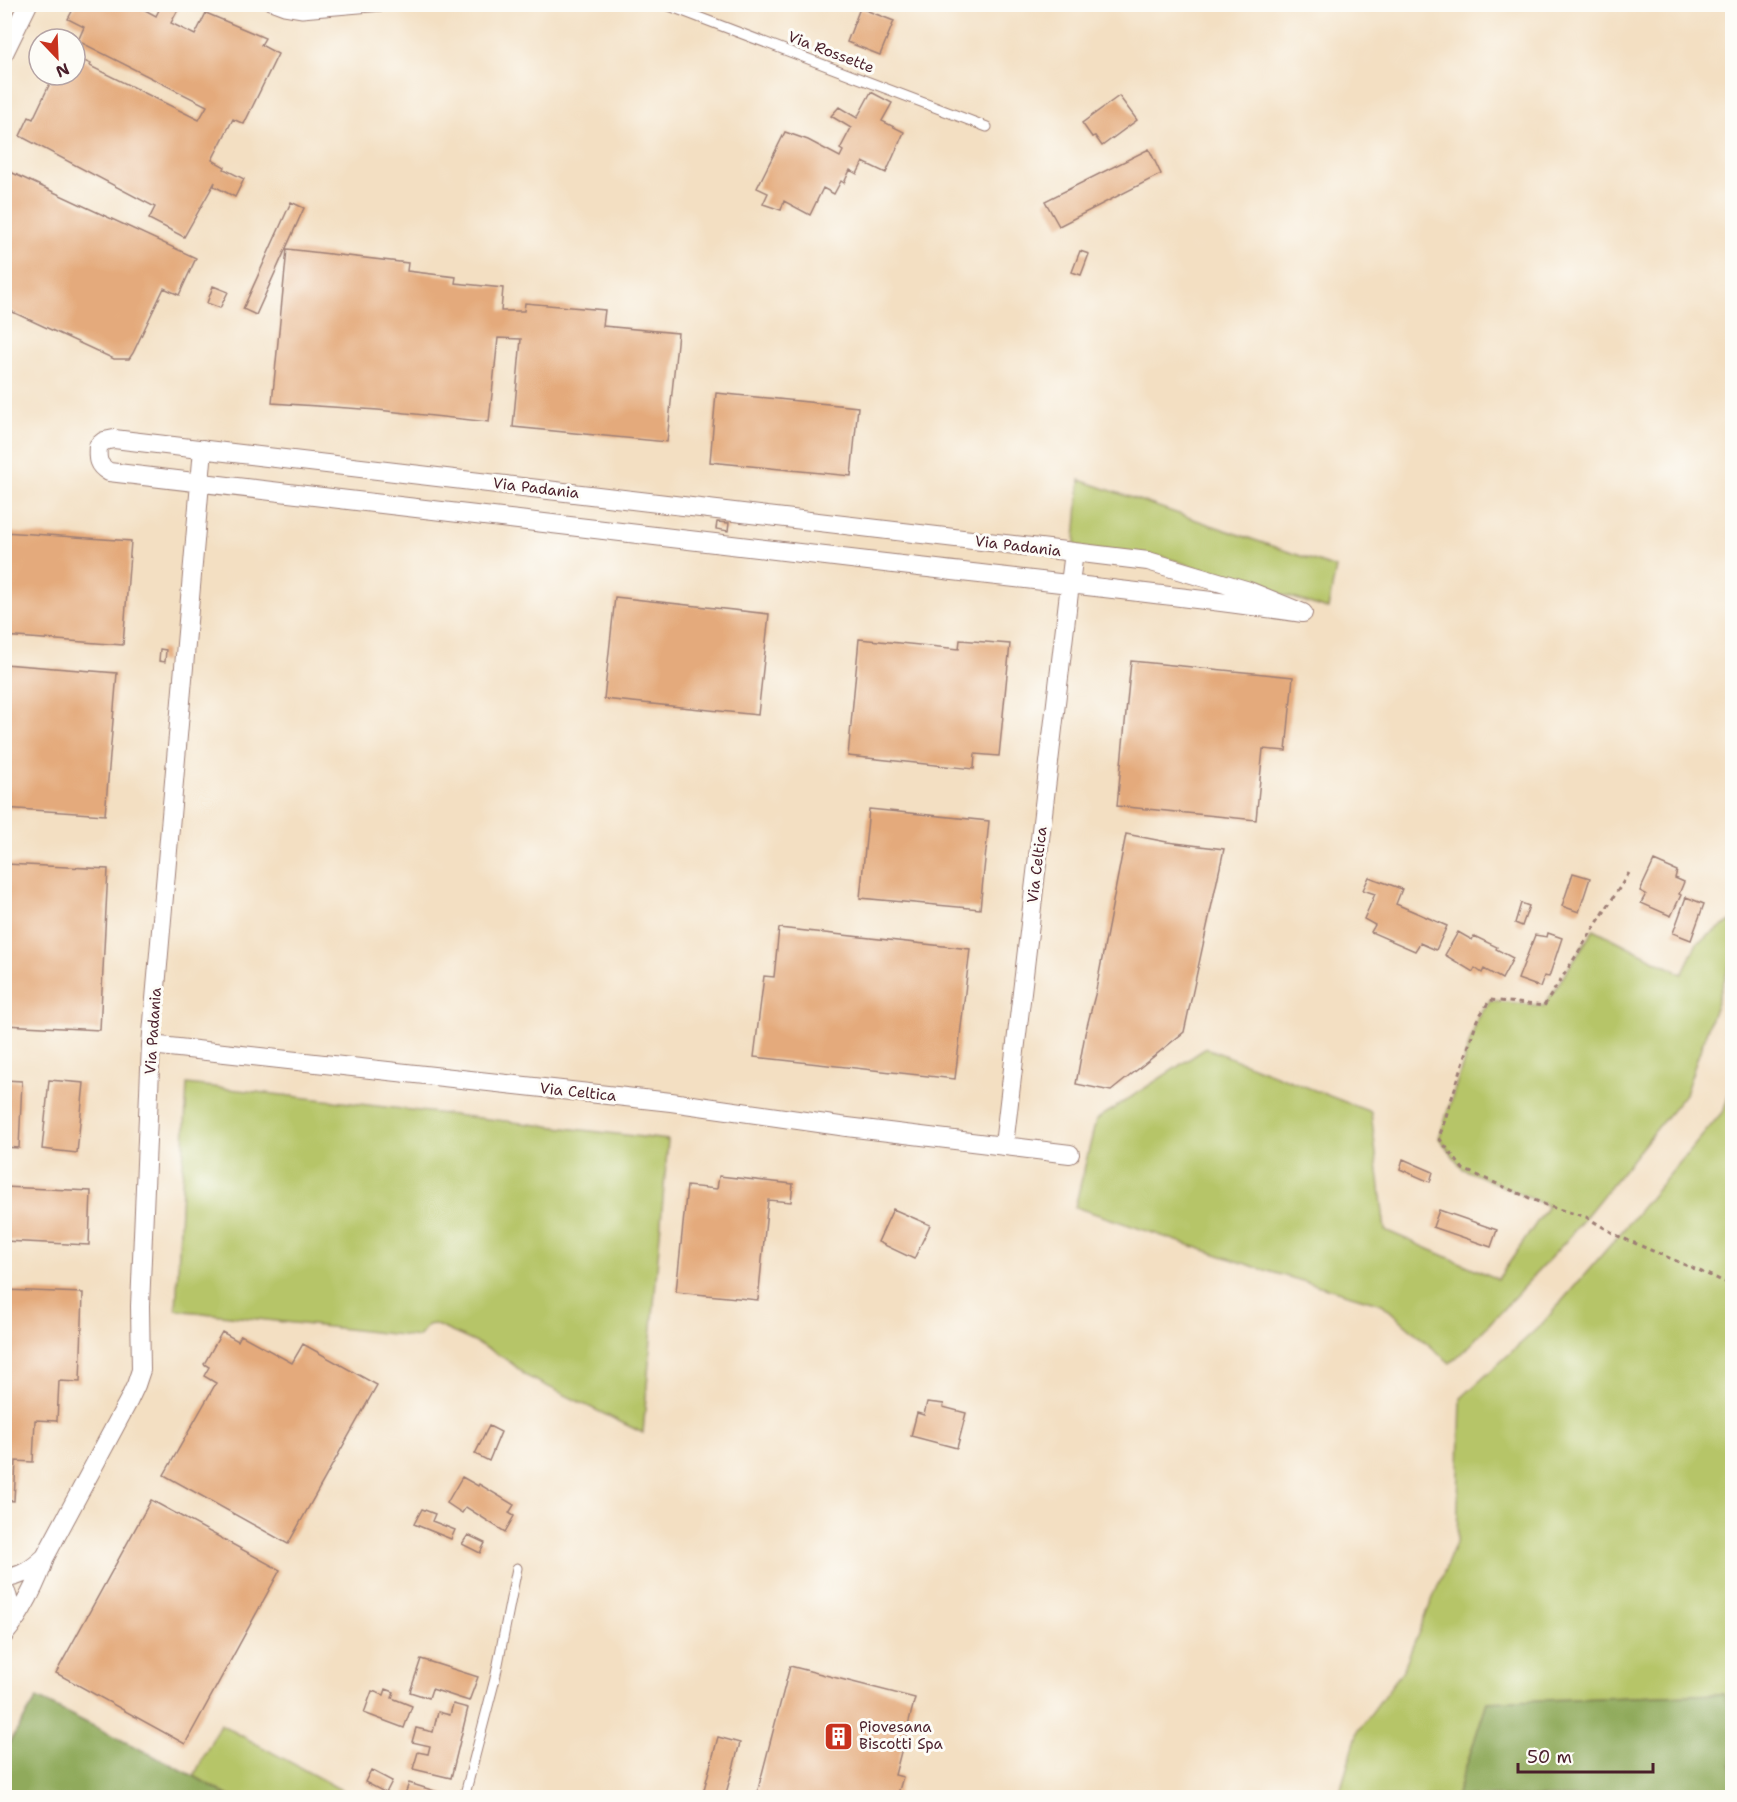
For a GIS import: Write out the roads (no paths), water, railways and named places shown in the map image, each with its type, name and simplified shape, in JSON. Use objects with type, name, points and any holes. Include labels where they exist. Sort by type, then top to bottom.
[{"type":"street","points":[[4,53],[28,4]]},
{"type":"street","name":"Via Padania","points":[[114,439],[203,449],[1074,552],[1070,584],[109,472],[97,461],[98,446],[104,441],[114,439]]},
{"type":"street","name":"Via Padania","points":[[4,1634],[12,1625],[42,1571],[45,1557],[129,1400],[141,1370],[140,1306],[151,1045],[203,449]]},
{"type":"street","points":[[679,538],[683,505]]},
{"type":"street","points":[[1070,584],[1310,615],[1249,591],[1148,561],[1074,552]]},
{"type":"street","name":"Via Celtica","points":[[1004,1145],[1070,584]]},
{"type":"street","name":"Via Celtica","points":[[151,1045],[671,1102],[847,1127],[1070,1154]]},
{"type":"street","points":[[4,1578],[26,1573],[45,1557]]},
{"type":"street","points":[[4,1589],[9,1598],[9,1613],[4,1634]]},
{"type":"lane","points":[[268,4],[302,13],[405,4]]},
{"type":"lane","name":"Via Rossette","points":[[664,4],[987,127]]},
{"type":"lane","points":[[464,1797],[495,1679],[517,1568]]},
{"type":"place","name":"Piovesana Biscotti Spa","points":[[838,1736]]}]
